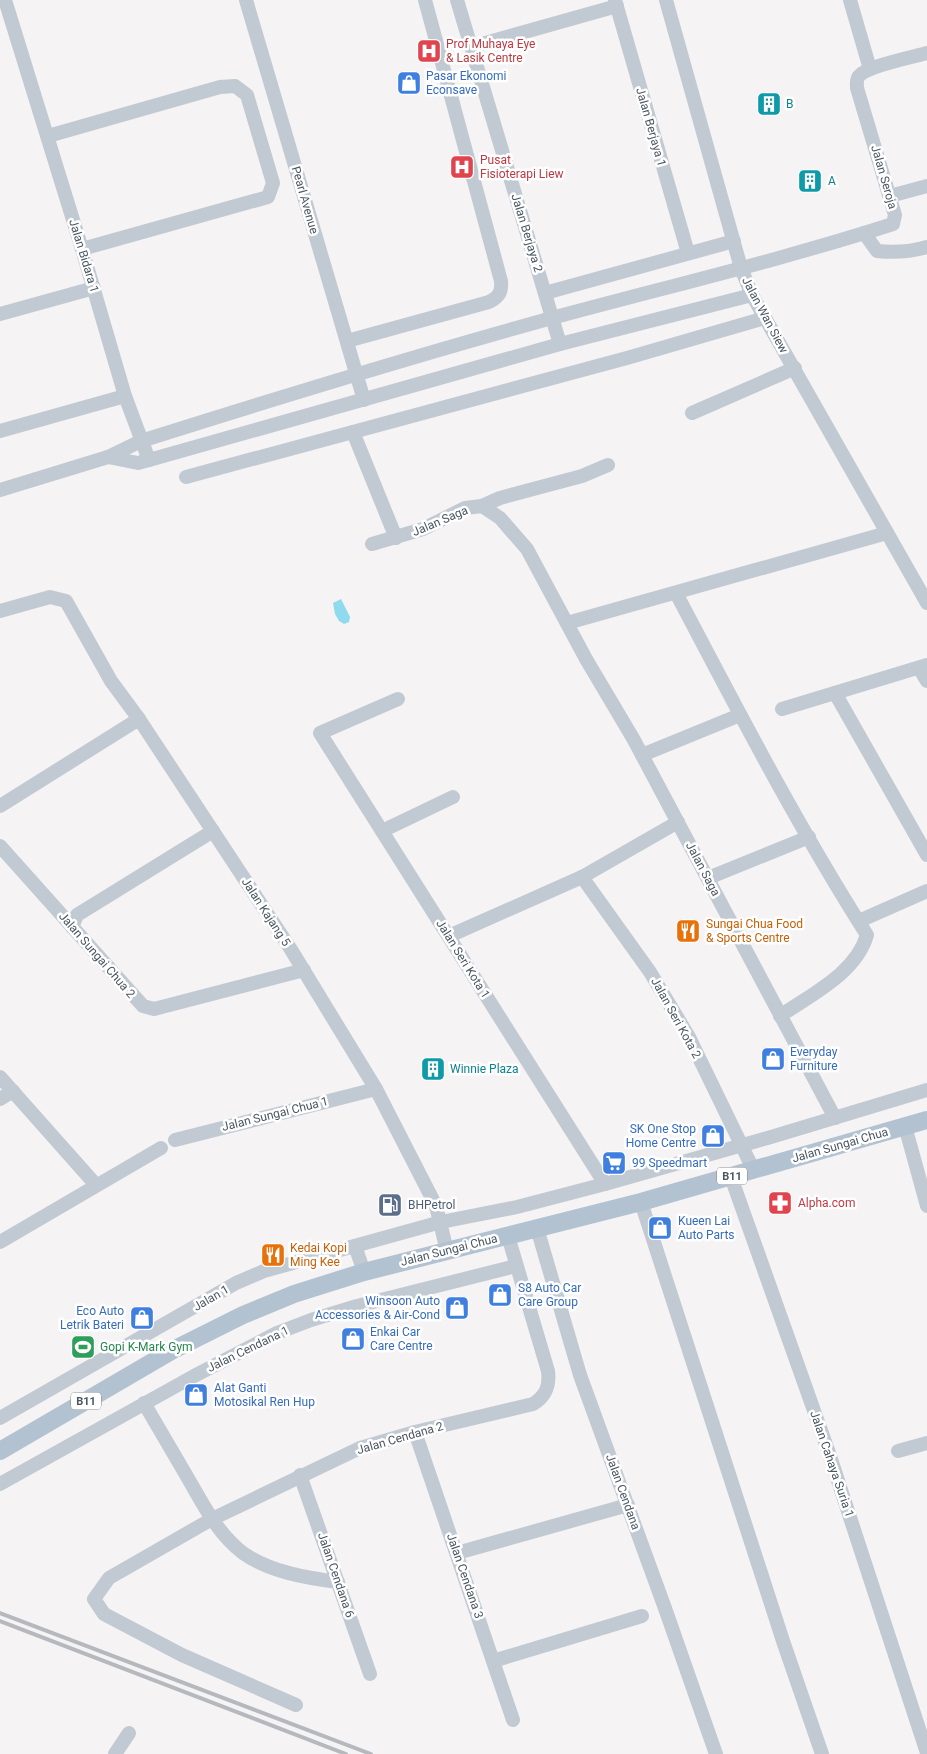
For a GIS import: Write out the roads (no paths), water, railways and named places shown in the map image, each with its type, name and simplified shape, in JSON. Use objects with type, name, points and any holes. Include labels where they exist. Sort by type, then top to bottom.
[{"type":"main road","name":"Jalan Sungai Chua","points":[[0,1451],[173,1350],[274,1301],[364,1272],[641,1202],[927,1120]]},
{"type":"street","name":"Jalan Bidara 1","points":[[5,0],[48,136],[125,396],[149,460]]},
{"type":"street","name":"Pearl Avenue","points":[[246,0],[364,400]]},
{"type":"street","points":[[347,341],[489,302],[497,298],[502,289],[425,0]]},
{"type":"street","name":"Jalan Berjaya 2","points":[[458,0],[560,344]]},
{"type":"street","name":"Jalan Wan Siew","points":[[666,0],[741,268],[752,295],[927,603]]},
{"type":"street","points":[[850,0],[870,69],[927,53]]},
{"type":"street","points":[[471,47],[616,3]]},
{"type":"street","name":"Jalan Berjaya 1","points":[[616,3],[688,253]]},
{"type":"street","name":"Jalan Seroja","points":[[0,490],[108,457],[141,441],[356,373],[741,268],[893,224],[895,215],[890,196],[857,88],[859,76],[870,69]]},
{"type":"street","points":[[48,136],[220,87],[236,86],[247,95],[273,183],[268,197],[82,249]]},
{"type":"street","points":[[890,196],[927,186]]},
{"type":"street","points":[[864,233],[877,251],[892,253],[910,252],[927,247]]},
{"type":"street","points":[[545,293],[734,240]]},
{"type":"street","points":[[0,314],[94,288]]},
{"type":"street","points":[[108,457],[138,463],[560,344],[752,295]]},
{"type":"street","points":[[186,477],[627,358],[765,318]]},
{"type":"street","points":[[692,413],[795,368]]},
{"type":"street","points":[[0,431],[125,396]]},
{"type":"street","points":[[354,432],[396,538]]},
{"type":"street","points":[[482,506],[500,498],[582,476],[608,465]]},
{"type":"street","name":"Jalan Saga","points":[[372,544],[423,529],[465,508],[482,506],[500,518],[527,549],[642,755],[835,1118]]},
{"type":"street","points":[[567,623],[887,533]]},
{"type":"street","points":[[676,593],[740,715],[808,837],[867,934],[857,957],[844,970],[828,984],[780,1016]]},
{"type":"street","name":"Jalan Kajang 5","points":[[0,611],[50,597],[66,601],[111,681],[139,719],[304,970],[376,1089],[436,1206],[447,1250]]},
{"type":"street","points":[[782,709],[923,666],[927,682]]},
{"type":"street","points":[[835,693],[927,855]]},
{"type":"street","name":"Jalan Seri Kota 1","points":[[398,699],[320,733],[605,1184]]},
{"type":"street","points":[[642,755],[740,715]]},
{"type":"street","points":[[0,806],[139,719]]},
{"type":"street","points":[[382,831],[453,797]]},
{"type":"street","points":[[449,936],[582,877],[678,822]]},
{"type":"street","points":[[72,927],[77,915],[212,831]]},
{"type":"street","points":[[708,878],[808,837]]},
{"type":"street","name":"Jalan Sungai Chua 2","points":[[0,846],[143,1006],[154,1010],[304,970]]},
{"type":"street","name":"Jalan Seri Kota 2","points":[[582,877],[650,972],[689,1037],[753,1169]]},
{"type":"street","points":[[859,921],[927,891]]},
{"type":"street","points":[[0,1077],[96,1186]]},
{"type":"street","name":"Jalan Sungai Chua 1","points":[[175,1140],[376,1089]]},
{"type":"street","name":"Jalan 1","points":[[0,1418],[236,1283],[264,1271],[440,1222],[517,1207],[605,1184],[927,1090]]},
{"type":"street","points":[[0,1099],[13,1091]]},
{"type":"street","points":[[905,1126],[927,1206]]},
{"type":"street","points":[[0,1242],[161,1148]]},
{"type":"street","name":"Jalan Cahaya Suria 1","points":[[731,1177],[828,1450],[927,1753]]},
{"type":"street","points":[[641,1202],[783,1642],[822,1754]]},
{"type":"street","name":"Jalan Cendana","points":[[537,1228],[580,1375],[628,1504],[716,1754]]},
{"type":"street","points":[[508,1236],[516,1266]]},
{"type":"street","points":[[355,1246],[364,1272]]},
{"type":"street","name":"Jalan Cendana 2","points":[[296,1705],[173,1650],[104,1614],[94,1599],[109,1578],[212,1519],[300,1475],[360,1448],[415,1432],[533,1404],[541,1399],[545,1394],[549,1379],[548,1371],[516,1266]]},
{"type":"street","name":"Jalan Cendana 1","points":[[0,1484],[144,1404],[277,1334],[311,1320],[357,1306],[516,1266]]},
{"type":"street","points":[[144,1404],[212,1519],[226,1538],[245,1554],[267,1565],[314,1579],[338,1582]]},
{"type":"street","name":"Jalan Cendana 3","points":[[415,1432],[513,1720]]},
{"type":"street","points":[[898,1451],[927,1443]]},
{"type":"street","name":"Jalan Cendana 6","points":[[300,1475],[370,1674]]},
{"type":"street","points":[[457,1554],[628,1504]]},
{"type":"street","points":[[493,1661],[642,1616]]},
{"type":"street","points":[[115,1754],[128,1733]]},
{"type":"water","points":[[341,599],[350,617],[349,622],[344,624],[339,621],[335,614],[333,603]]},
{"type":"railway","points":[[0,1613],[371,1754]]},
{"type":"railway","points":[[0,1621],[346,1754]]},
{"type":"place","name":"Prof Muhaya Eye & Lasik Centre","points":[[429,51]]},
{"type":"place","name":"Pasar Ekonomi Econsave","points":[[409,83]]},
{"type":"place","name":"B","points":[[769,104]]},
{"type":"place","name":"Pusat Fisioterapi Liew","points":[[462,167]]},
{"type":"place","name":"A","points":[[810,181]]},
{"type":"place","name":"Sungai Chua Food & Sports Centre","points":[[688,931]]},
{"type":"place","name":"Everyday Furniture","points":[[773,1059]]},
{"type":"place","name":"Winnie Plaza","points":[[433,1069]]},
{"type":"place","name":"SK One Stop Home Centre","points":[[713,1136]]},
{"type":"place","name":"99 Speedmart","points":[[614,1163]]},
{"type":"place","name":"Alpha.com","points":[[780,1203]]},
{"type":"place","name":"BHPetrol","points":[[390,1205]]},
{"type":"place","name":"Kueen Lai Auto Parts","points":[[660,1228]]},
{"type":"place","name":"Kedai Kopi Ming Kee","points":[[273,1255]]},
{"type":"place","name":"S8 Auto Car Care Group","points":[[500,1295]]},
{"type":"place","name":"Winsoon Auto Accessories & Air-Cond","points":[[457,1308]]},
{"type":"place","name":"Eco Auto Letrik Bateri","points":[[142,1318]]},
{"type":"place","name":"Enkai Car Care Centre","points":[[353,1339]]},
{"type":"place","name":"Gopi K-Mark Gym","points":[[83,1347]]},
{"type":"place","name":"Alat Ganti Motosikal Ren Hup","points":[[196,1395]]}]
